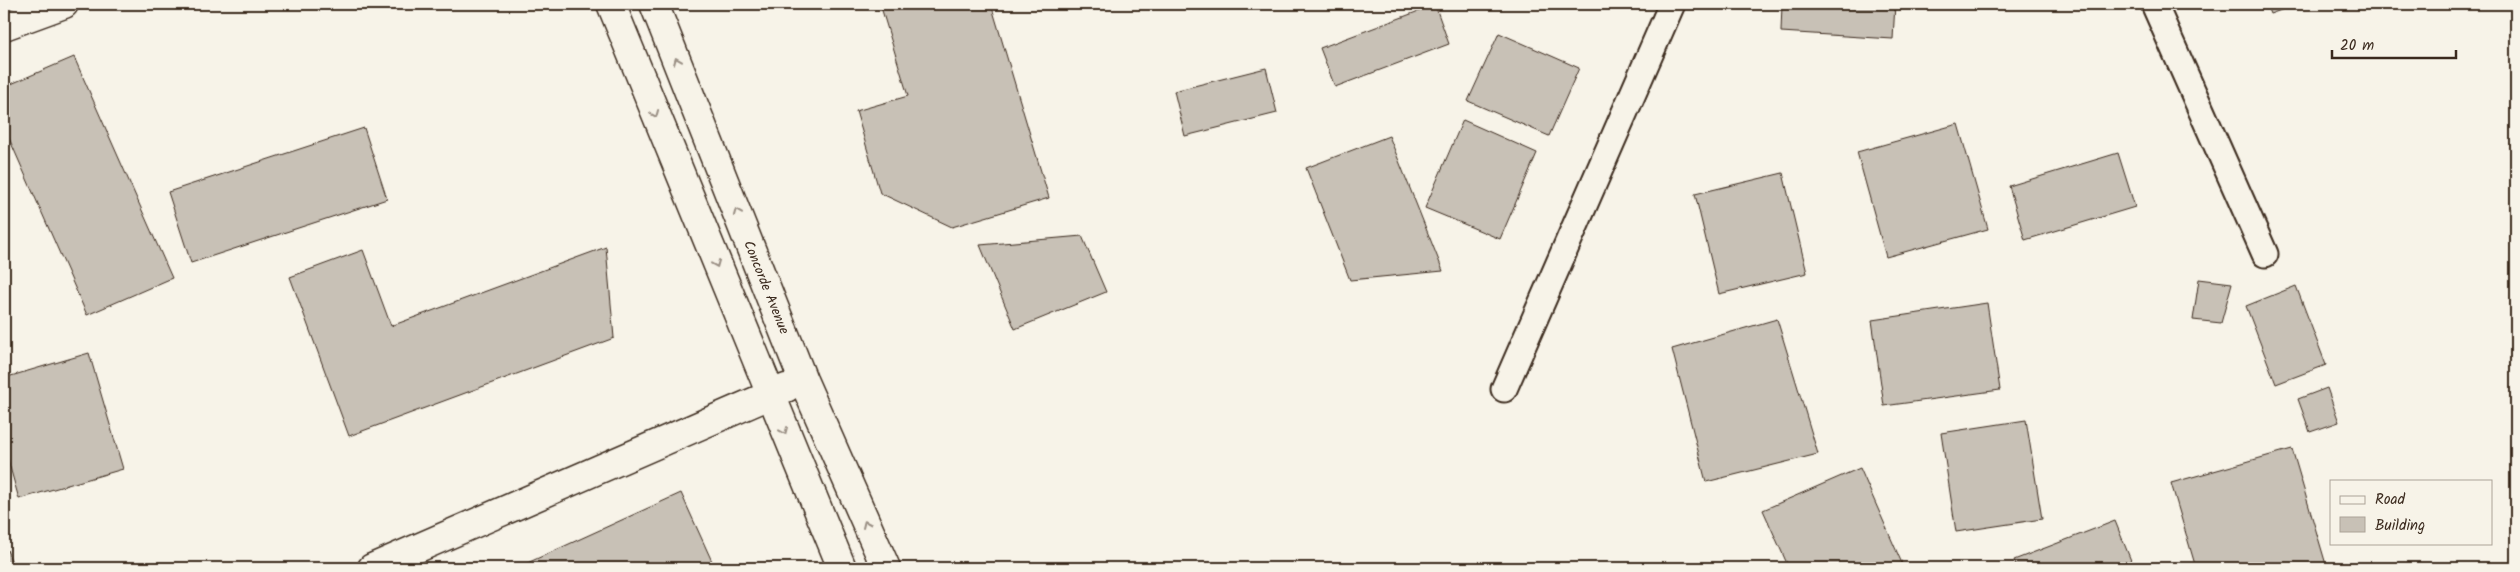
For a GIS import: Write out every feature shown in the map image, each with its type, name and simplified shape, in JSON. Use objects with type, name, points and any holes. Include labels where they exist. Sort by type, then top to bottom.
[{"type":"street","points":[[4,26],[64,4]]},
{"type":"street","points":[[611,4],[842,568]]},
{"type":"street","name":"Concorde Avenue","points":[[654,4],[804,380],[886,568]]},
{"type":"street","points":[[372,568],[405,562],[804,380]]},
{"type":"lane","points":[[1504,389],[1672,4]]},
{"type":"lane","points":[[2154,4],[2265,254]]},
{"type":"building","points":[[891,4],[991,4],[1049,198],[952,227],[880,193],[856,111],[908,96],[881,7]]},
{"type":"building","points":[[1782,4],[1895,4],[1893,39],[1781,32]]},
{"type":"building","points":[[2266,4],[2298,4],[2270,14]]},
{"type":"building","points":[[1435,5],[1449,44],[1335,87],[1320,48]]},
{"type":"building","points":[[1499,33],[1579,68],[1549,136],[1468,101]]},
{"type":"building","points":[[74,57],[172,278],[87,315],[4,127],[4,87]]},
{"type":"building","points":[[1266,68],[1277,113],[1185,136],[1174,91]]},
{"type":"building","points":[[1463,120],[1537,153],[1500,239],[1425,208]]},
{"type":"building","points":[[1958,124],[1988,229],[1886,257],[1857,152]]},
{"type":"building","points":[[364,128],[387,199],[191,263],[168,192]]},
{"type":"building","points":[[1389,136],[1443,271],[1350,280],[1306,168]]},
{"type":"building","points":[[2118,153],[2135,207],[2025,240],[2009,186]]},
{"type":"building","points":[[1783,173],[1807,273],[1719,294],[1695,194]]},
{"type":"building","points":[[1082,236],[1106,292],[1015,329],[980,245]]},
{"type":"building","points":[[606,247],[614,338],[349,436],[290,277],[363,250],[391,326]]},
{"type":"building","points":[[2199,279],[2232,283],[2221,323],[2193,320]]},
{"type":"building","points":[[2296,286],[2326,365],[2276,384],[2246,306]]},
{"type":"building","points":[[1987,303],[2000,390],[1884,406],[1872,320]]},
{"type":"building","points":[[1777,319],[1818,454],[1706,482],[1672,349]]},
{"type":"building","points":[[89,353],[123,469],[19,499],[4,446],[4,378]]},
{"type":"building","points":[[2327,388],[2339,422],[2310,432],[2298,399]]},
{"type":"building","points":[[2026,420],[2042,519],[1956,532],[1941,433]]},
{"type":"building","points":[[2292,449],[2327,568],[2196,568],[2171,483]]},
{"type":"building","points":[[1860,468],[1904,568],[1789,568],[1763,510]]},
{"type":"building","points":[[681,493],[715,568],[523,568],[523,565]]},
{"type":"building","points":[[2115,521],[2134,568],[2017,568],[2014,560]]},
{"type":"building","points":[[4,542],[14,568],[4,568]]}]
